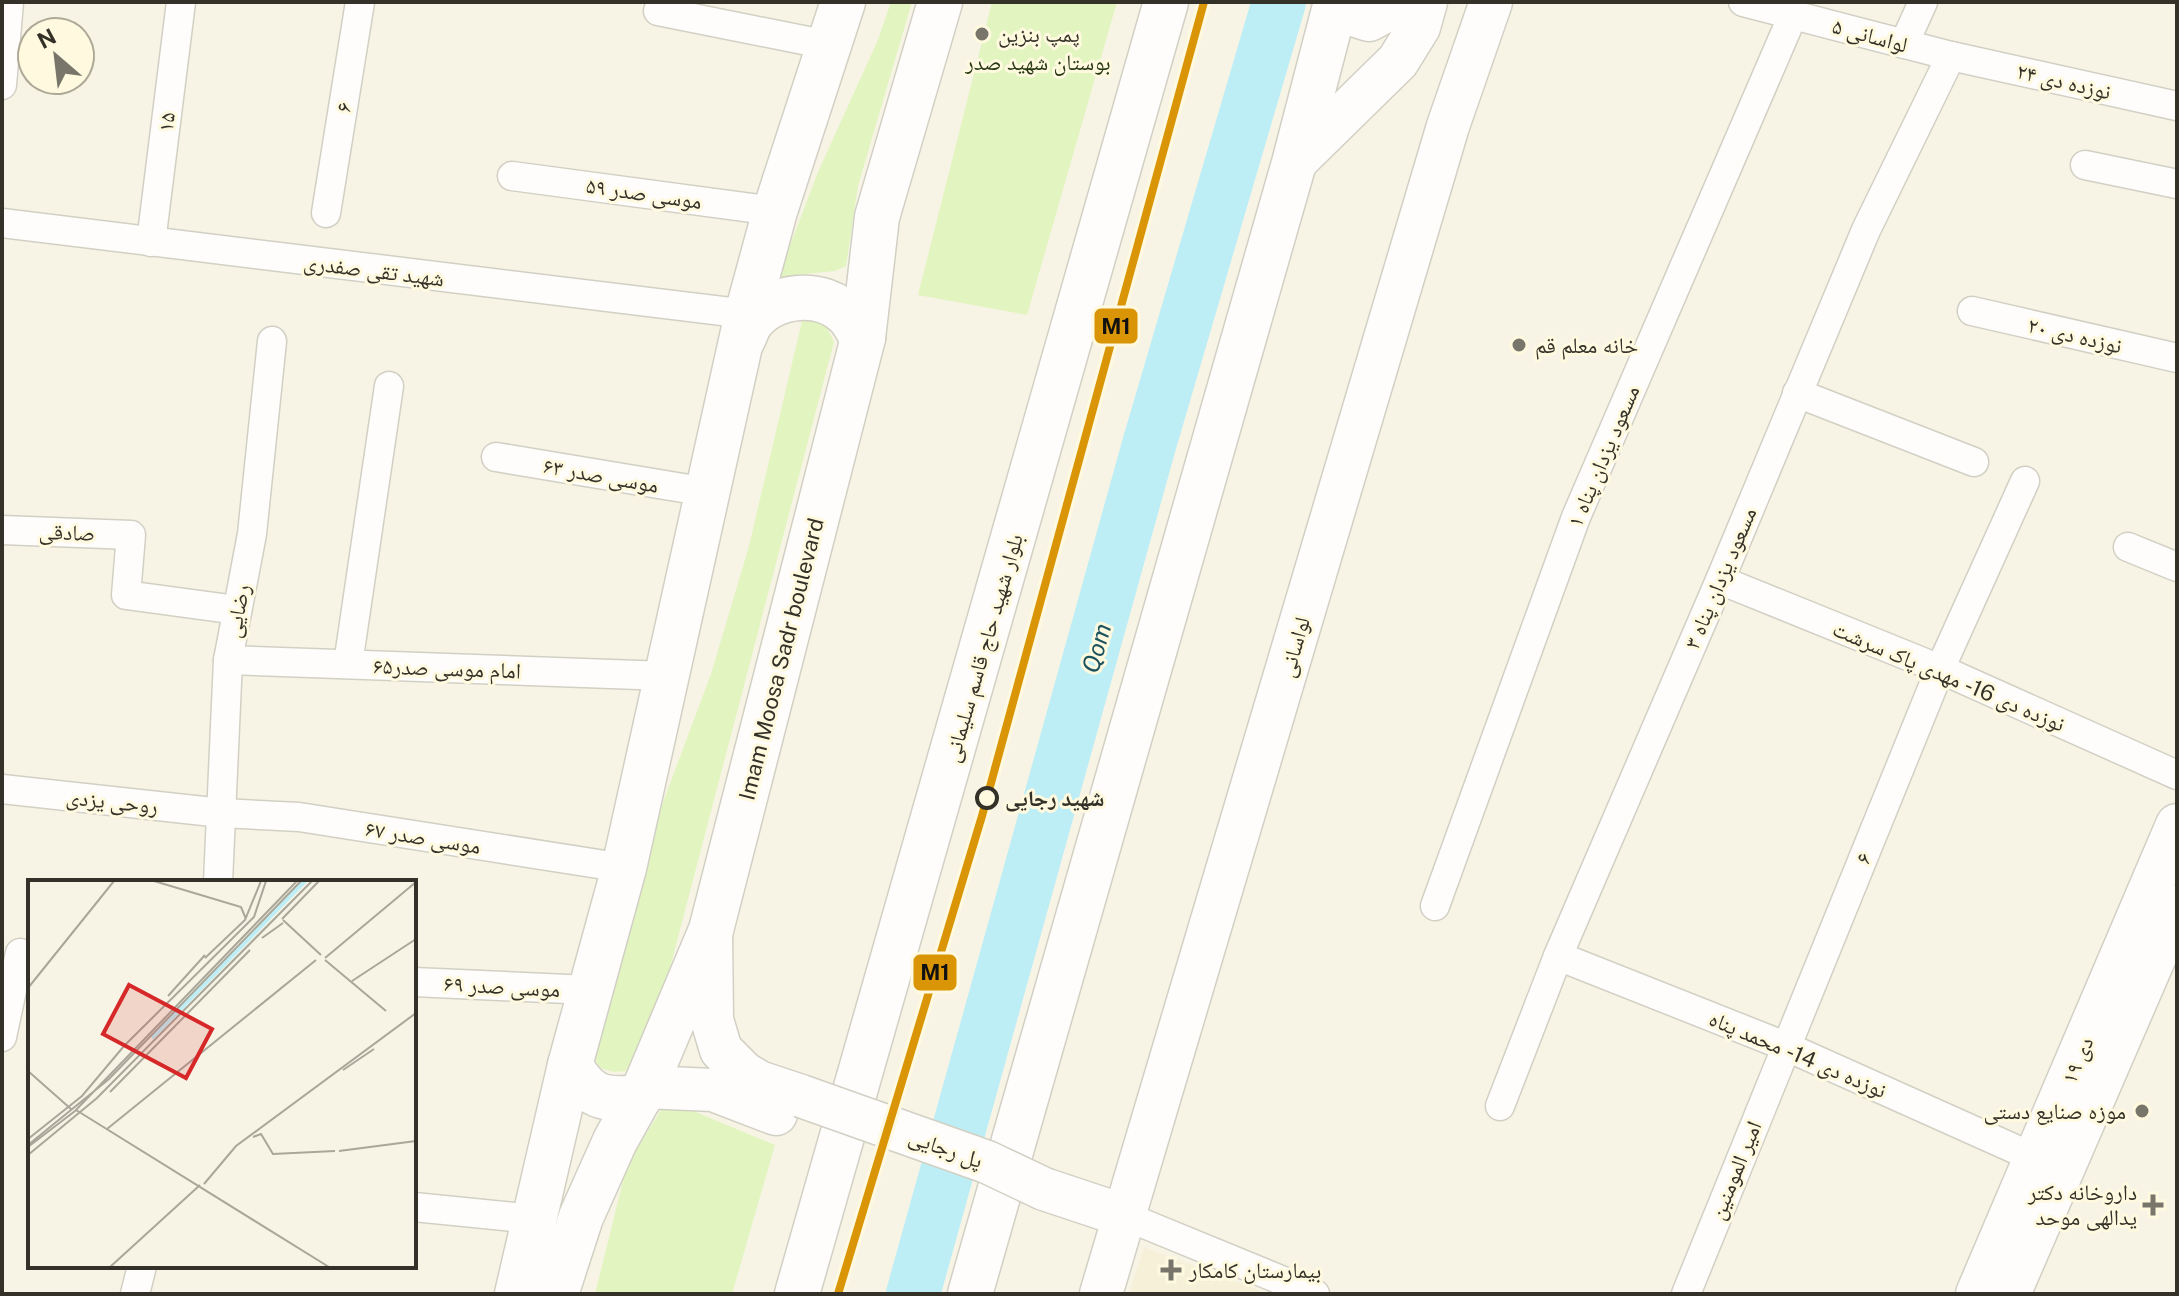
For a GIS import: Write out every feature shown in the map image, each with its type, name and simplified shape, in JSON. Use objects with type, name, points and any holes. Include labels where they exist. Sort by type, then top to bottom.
[{"type":"main road","points":[[517,1294],[570,1065],[624,868],[743,331],[775,211],[843,2]]},
{"type":"main road","name":"Imam Moosa Sadr boulevard","points":[[556,1294],[581,1217],[615,1141],[643,1092],[711,930],[863,338],[877,217],[940,2]]},
{"type":"main road","name":"بلوار شهید حاج قاسم سلیمانی","points":[[797,1294],[1166,2]]},
{"type":"main road","points":[[970,1294],[1294,163],[1335,6],[1369,20],[1389,9],[1393,2]]},
{"type":"main road","points":[[1294,163],[1398,61],[1419,27],[1426,2]]},
{"type":"main road","name":"لواسانی","points":[[1101,1294],[1448,126],[1491,2]]},
{"type":"main road","points":[[743,331],[771,305],[797,297],[825,300],[848,315],[863,338]]},
{"type":"main road","name":"۱۹ دی","points":[[1977,1294],[2177,825]]},
{"type":"main road","name":"۱۹ دی","points":[[2009,1294],[2177,906]]},
{"type":"main road","points":[[711,930],[712,1020],[721,1050],[744,1073],[798,1109]]},
{"type":"main road","points":[[570,1065],[581,1084],[596,1095],[615,1100],[643,1092],[713,1090],[798,1109]]},
{"type":"main road","name":"پل رجایی","points":[[798,1109],[987,1162],[1062,1195],[1125,1216]]},
{"type":"street","points":[[2,85],[9,2]]},
{"type":"street","name":"۱۵","points":[[151,242],[181,2]]},
{"type":"street","name":"۶","points":[[326,213],[360,2]]},
{"type":"street","points":[[1904,44],[1923,2]]},
{"type":"street","name":"لواسانی ۵","points":[[1756,4],[1951,56]]},
{"type":"street","points":[[658,11],[828,45]]},
{"type":"street","name":"۱ مسعود یزدان پناه","points":[[1435,906],[1576,517],[1793,15]]},
{"type":"street","name":"نوزده دی ۲۴","points":[[1951,56],[2177,106]]},
{"type":"street","name":"۳ مسعود یزدان پناه","points":[[1500,1106],[1558,956],[1866,230],[1951,56]]},
{"type":"street","points":[[2085,165],[2177,184]]},
{"type":"street","name":"موسی صدر ۵۹","points":[[512,176],[775,211]]},
{"type":"street","name":"شهید تقی صفدری","points":[[2,223],[151,242],[743,331]]},
{"type":"street","name":"نوزده دی ۲۰","points":[[1972,311],[2177,358]]},
{"type":"street","name":"رضایی","points":[[218,880],[228,660],[252,534],[272,341]]},
{"type":"street","points":[[348,664],[389,386]]},
{"type":"street","points":[[1797,393],[1974,462]]},
{"type":"street","name":"موسی صدر ۶۳","points":[[496,457],[707,492]]},
{"type":"street","name":"۶","points":[[1785,1046],[1940,669],[2025,481]]},
{"type":"street","name":"صادقی","points":[[2,530],[131,535],[126,595],[237,610]]},
{"type":"street","points":[[2128,547],[2177,567]]},
{"type":"street","name":"نوزده دی 16 - مهدی پاک سرشت","points":[[1720,580],[1940,669],[2177,775]]},
{"type":"street","name":"امام موسی صدر۶۵","points":[[228,660],[666,676]]},
{"type":"street","name":"روحی یزدی","points":[[2,789],[222,813]]},
{"type":"street","name":"موسی صدر ۶۷","points":[[222,813],[299,817],[624,868]]},
{"type":"street","points":[[2,1037],[17,953]]},
{"type":"street","name":"نوزده دی 14 - محمد پناه","points":[[1558,956],[1785,1046],[2035,1158]]},
{"type":"street","name":"موسی صدر ۶۹","points":[[416,982],[589,990]]},
{"type":"street","name":"امیر المومنین","points":[[1686,1294],[1785,1046]]},
{"type":"street","points":[[416,1207],[534,1219]]},
{"type":"street","points":[[1125,1216],[1315,1294]]},
{"type":"street","points":[[135,1294],[142,1268]]},
{"type":"shaded area","name":"بیمارستان کامکار","points":[[1144,1247],[1268,1294],[1129,1294]]},
{"type":"green space","points":[[891,2],[912,2],[858,186],[846,266],[835,271],[794,275],[774,287],[818,172],[877,42]]},
{"type":"green space","name":"بوستان شهید صدر","points":[[992,2],[1117,2],[1027,315],[918,295]]},
{"type":"green space","points":[[811,318],[825,324],[834,342],[665,987],[628,1071],[614,1072],[600,1068],[593,1055],[641,861],[711,674],[749,546],[802,321]]},
{"type":"green space","points":[[667,1100],[775,1145],[732,1294],[595,1294],[627,1165]]},
{"type":"waterway","name":"Qom","points":[[913,1294],[1149,445],[1279,2]]},
{"type":"railway","points":[[838,1294],[982,816],[1204,2]]},
{"type":"transit line","name":"M1","points":[[838,1294],[982,816],[1204,2]]},
{"type":"place","name":"پمپ بنزین","points":[[982,34]]},
{"type":"place","name":"خانه معلم قم","points":[[1519,345]]},
{"type":"place","name":"شهید رجایی","points":[[987,798]]},
{"type":"place","name":"موزه صنایع دستی","points":[[2142,1111]]},
{"type":"place","name":"داروخانه دکتر یدالهی موحد","points":[[2153,1205]]},
{"type":"place","name":"بیمارستان کامکار","points":[[1171,1270]]}]
